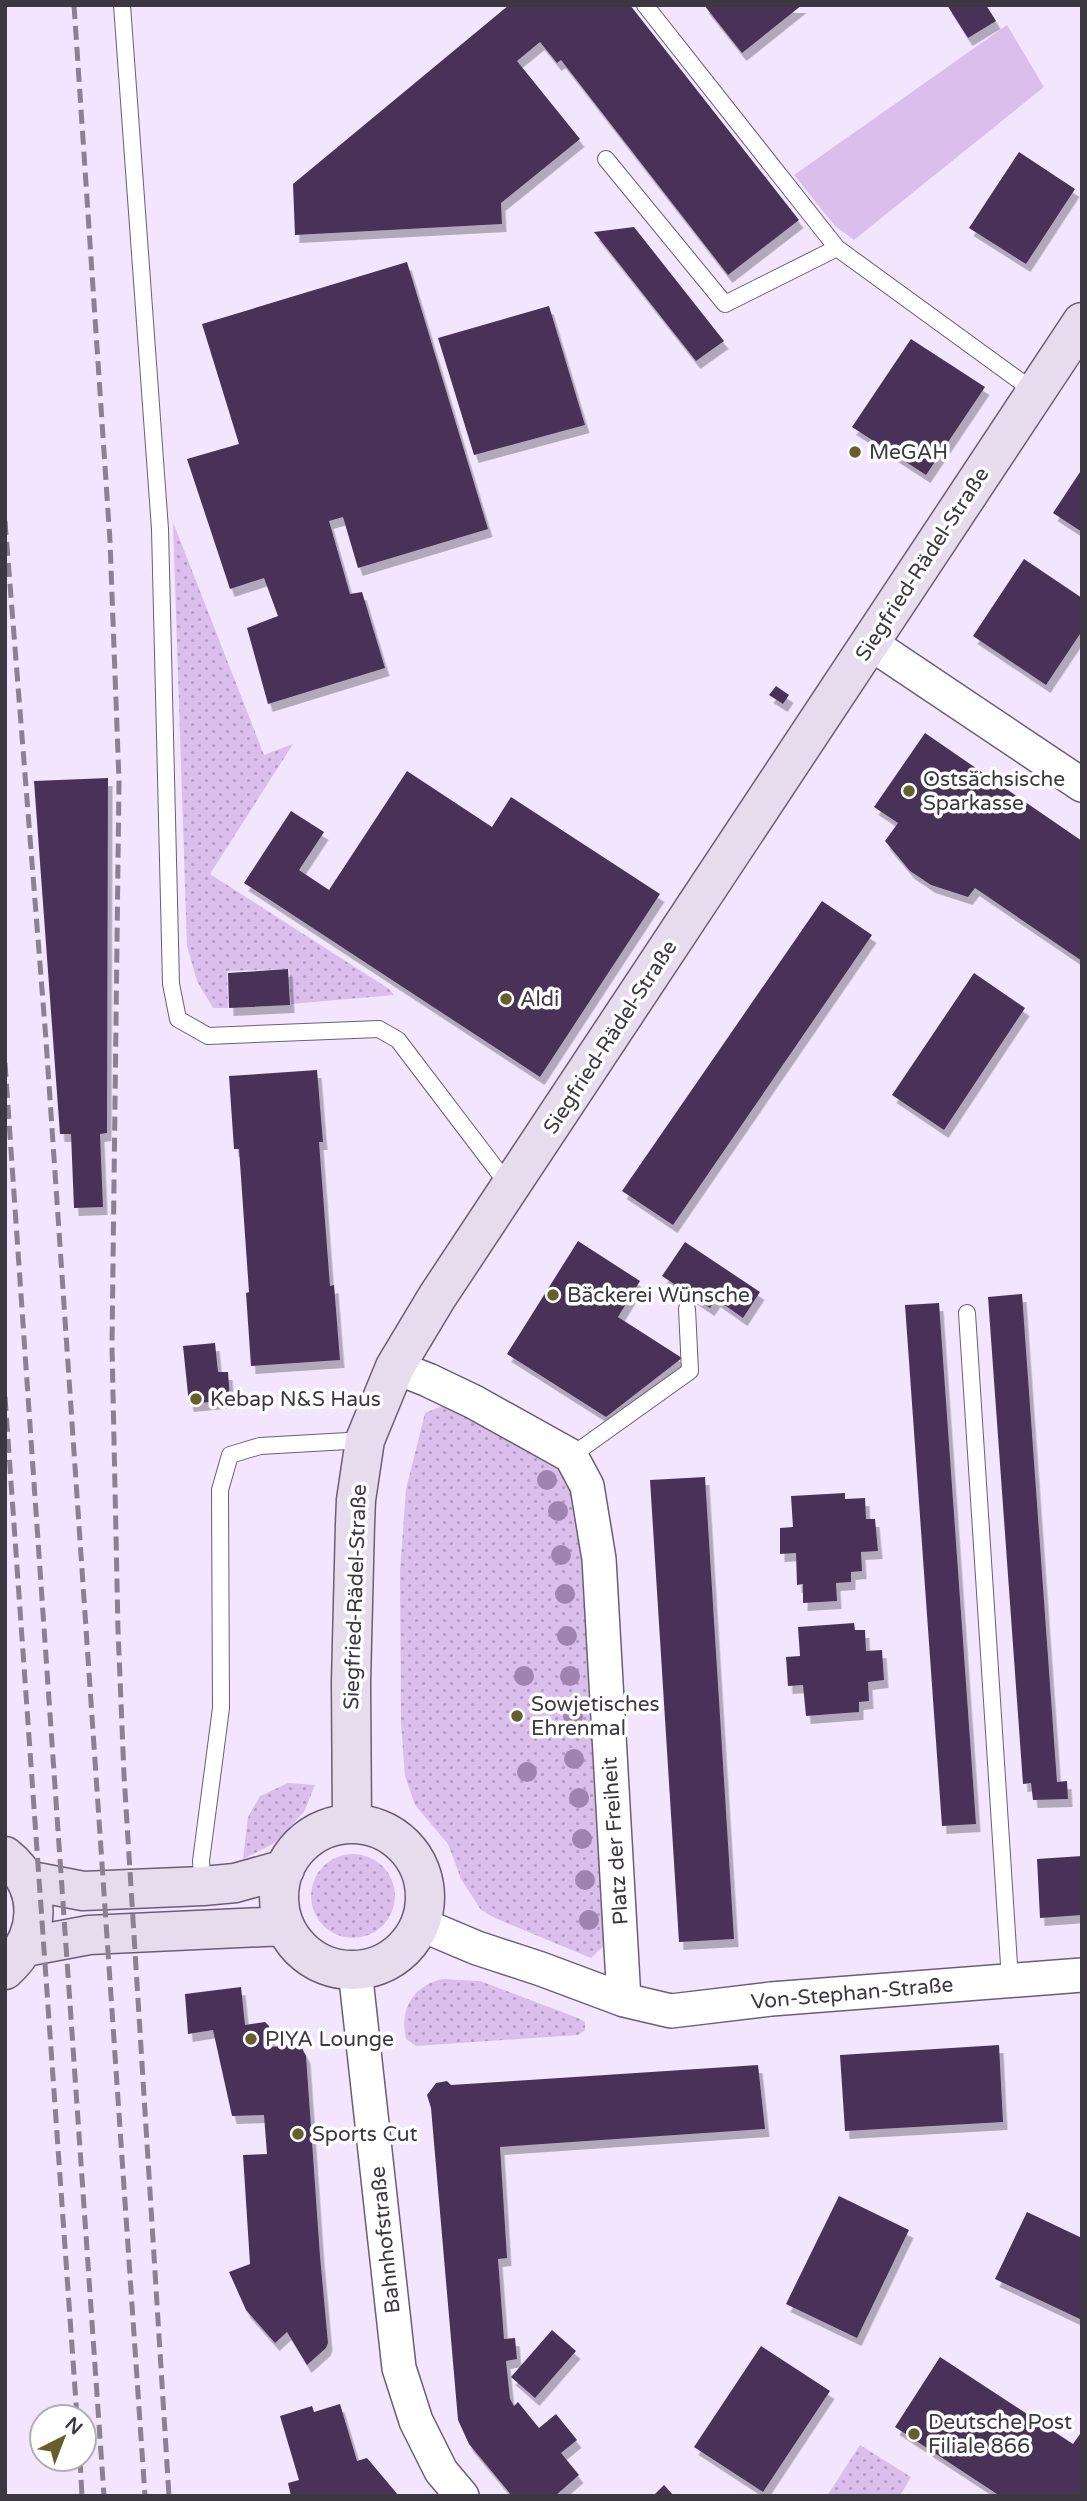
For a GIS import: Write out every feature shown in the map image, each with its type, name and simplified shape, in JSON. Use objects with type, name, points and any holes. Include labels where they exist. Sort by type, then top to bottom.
[{"type":"street","name":"Siegfried-Rädel-Straße","points":[[352,1824],[351,1682],[356,1500],[365,1440],[395,1367],[437,1297],[1035,392],[1072,343]]},
{"type":"street","points":[[870,643],[1082,785]]},
{"type":"street","points":[[395,1367],[474,1402],[571,1456]]},
{"type":"street","name":"Platz der Freiheit","points":[[571,1456],[587,1486],[599,1559],[624,2000]]},
{"type":"street","points":[[352,1824],[386,1833],[401,1843],[421,1872],[425,1889],[420,1924],[405,1947],[383,1963],[355,1970],[334,1967],[314,1959],[302,1950],[285,1926],[279,1898],[280,1883],[292,1856],[312,1836],[338,1826],[352,1824]]},
{"type":"street","points":[[16,1868],[83,1891],[203,1886],[235,1882],[285,1869]]},
{"type":"street","points":[[15,1958],[32,1931],[34,1914],[32,1896],[16,1868]]},
{"type":"street","points":[[420,1924],[478,1948],[624,2000]]},
{"type":"street","points":[[15,1958],[89,1935],[285,1926]]},
{"type":"street","name":"Bahnhofstraße","points":[[355,1970],[399,2368],[416,2421],[441,2471],[462,2496]]},
{"type":"street","name":"Von-Stephan-Straße","points":[[624,2000],[671,2011],[771,1999],[1082,1975]]},
{"type":"lane","points":[[122,5],[160,529],[172,984],[178,1019],[208,1036],[379,1029],[398,1040],[511,1188]]},
{"type":"lane","points":[[645,5],[837,248],[1035,392]]},
{"type":"lane","points":[[606,159],[725,304],[837,248]]},
{"type":"lane","points":[[571,1456],[690,1371],[687,1309]]},
{"type":"lane","points":[[967,1313],[1010,1980]]},
{"type":"lane","points":[[203,1886],[201,1861],[221,1708],[220,1490],[230,1455],[260,1446],[365,1440]]},
{"type":"shaded area","points":[[1007,25],[1044,87],[854,240],[835,226],[794,175]]},
{"type":"shaded area","points":[[173,522],[264,755],[293,744],[210,874],[389,989],[394,995],[291,1004],[289,969],[227,971],[228,1008],[213,1008],[197,981],[187,946]]},
{"type":"shaded area","points":[[447,1404],[559,1465],[580,1498],[580,1546],[608,1942],[591,1958],[481,1910],[461,1879],[448,1844],[415,1805],[405,1776],[401,1724],[400,1571],[406,1489],[425,1413]]},
{"type":"shaded area","points":[[288,1783],[315,1785],[304,1812],[273,1844],[243,1859],[248,1817],[260,1796]]},
{"type":"shaded area","points":[[353,1854],[369,1857],[383,1866],[392,1880],[395,1896],[392,1912],[383,1926],[369,1935],[353,1938],[337,1935],[323,1926],[314,1912],[311,1896],[314,1880],[323,1866],[337,1857]]},
{"type":"shaded area","points":[[443,1979],[480,1981],[578,2018],[585,2022],[585,2030],[578,2035],[416,2046],[406,2039],[404,2028],[407,2009],[416,1993]]},
{"type":"shaded area","points":[[860,2445],[911,2477],[900,2496],[827,2496]]},
{"type":"building","points":[[509,5],[630,5],[799,220],[728,275],[561,60],[557,63],[540,42],[517,61],[580,139],[501,203],[502,224],[295,235],[293,184]]},
{"type":"building","points":[[704,5],[802,5],[742,53]]},
{"type":"building","points":[[947,5],[986,5],[996,21],[968,38]]},
{"type":"building","points":[[1019,152],[1075,189],[1026,264],[969,228]]},
{"type":"building","points":[[634,227],[724,341],[696,361],[594,232]]},
{"type":"building","points":[[407,262],[488,529],[358,568],[343,517],[329,521],[350,594],[362,592],[385,668],[268,704],[247,628],[278,616],[264,578],[230,589],[187,459],[239,444],[202,324]]},
{"type":"building","points":[[549,306],[585,425],[474,455],[438,338]]},
{"type":"building","points":[[911,339],[985,387],[926,475],[852,427]]},
{"type":"building","points":[[1082,469],[1082,532],[1053,513]]},
{"type":"building","points":[[1024,559],[1082,598],[1082,631],[1046,685],[973,636]]},
{"type":"building","points":[[776,686],[789,695],[783,704],[769,695]]},
{"type":"building","points":[[925,733],[1082,841],[1082,961],[975,888],[968,897],[931,885],[910,871],[885,841],[898,823],[874,807]]},
{"type":"building","name":"Aldi","points":[[407,771],[492,827],[511,797],[660,894],[540,1077],[244,883],[291,811],[324,832],[299,870],[329,890]]},
{"type":"building","points":[[108,778],[107,1133],[100,1134],[103,1207],[74,1208],[71,1134],[60,1134],[34,781]]},
{"type":"building","points":[[822,901],[872,935],[673,1225],[622,1191]]},
{"type":"building","points":[[288,969],[290,1005],[229,1008],[228,973]]},
{"type":"building","points":[[974,973],[1025,1008],[944,1130],[892,1095]]},
{"type":"building","points":[[317,1070],[323,1142],[319,1142],[330,1286],[334,1285],[340,1360],[251,1366],[239,1149],[234,1149],[229,1076]]},
{"type":"building","points":[[578,1241],[640,1281],[618,1317],[682,1358],[606,1417],[507,1354]]},
{"type":"building","points":[[685,1242],[760,1292],[743,1318],[716,1299],[710,1308],[662,1276]]},
{"type":"building","points":[[1022,1294],[1057,1782],[1067,1781],[1068,1799],[1033,1800],[1031,1783],[1023,1784],[988,1297]]},
{"type":"building","points":[[939,1303],[976,1824],[942,1826],[905,1305]]},
{"type":"building","points":[[215,1343],[218,1372],[228,1372],[230,1400],[189,1404],[183,1346]]},
{"type":"building","points":[[705,1477],[734,1939],[679,1942],[650,1480]]},
{"type":"building","points":[[845,1493],[845,1499],[865,1498],[866,1519],[875,1519],[878,1551],[861,1552],[862,1571],[851,1572],[851,1582],[836,1583],[837,1601],[803,1603],[803,1584],[797,1585],[796,1553],[780,1554],[780,1528],[793,1527],[791,1496]]},
{"type":"building","points":[[854,1623],[855,1630],[865,1630],[866,1651],[882,1650],[884,1680],[868,1682],[869,1701],[859,1702],[859,1712],[806,1716],[803,1685],[788,1686],[786,1657],[800,1656],[798,1627]]},
{"type":"building","points":[[1082,1856],[1082,1915],[1040,1918],[1037,1859]]},
{"type":"building","points":[[241,1987],[245,2025],[265,2022],[269,2026],[272,2047],[295,2044],[301,2046],[306,2056],[328,2343],[307,2365],[287,2332],[275,2343],[246,2310],[229,2272],[250,2264],[243,2155],[267,2154],[264,2115],[232,2116],[213,2030],[188,2034],[185,1994]]},
{"type":"building","points":[[999,2045],[1003,2122],[845,2131],[840,2055]]},
{"type":"building","points":[[758,2065],[765,2129],[500,2147],[507,2258],[498,2259],[504,2339],[515,2338],[517,2359],[506,2361],[510,2399],[514,2406],[518,2402],[539,2428],[556,2414],[577,2440],[561,2453],[579,2475],[555,2496],[512,2496],[469,2444],[458,2420],[431,2108],[427,2095],[436,2083],[447,2081],[451,2085]]},
{"type":"building","points":[[839,2196],[909,2230],[857,2338],[786,2304]]},
{"type":"building","points":[[1027,2212],[1082,2238],[1082,2320],[995,2279]]},
{"type":"building","points":[[552,2330],[576,2351],[535,2398],[511,2377]]},
{"type":"building","points":[[761,2346],[830,2391],[763,2492],[694,2447]]},
{"type":"building","points":[[940,2357],[1073,2444],[1082,2431],[1082,2496],[1000,2496],[895,2427]]},
{"type":"building","points":[[340,2404],[357,2461],[367,2458],[399,2496],[291,2496],[288,2483],[299,2480],[280,2416],[312,2406],[314,2412]]},
{"type":"building","points":[[664,2485],[674,2496],[653,2496]]},
{"type":"railway","points":[[74,5],[110,541],[119,781],[112,1346],[118,1630],[124,1775],[169,2496]]},
{"type":"railway","points":[[5,521],[46,1040],[145,2496]]},
{"type":"railway","points":[[5,1063],[104,2496]]},
{"type":"railway","points":[[5,1397],[76,2403]]},
{"type":"railway","points":[[81,2473],[82,2496]]},
{"type":"place","name":"MeGAH","points":[[855,452]]},
{"type":"place","name":"Ostsächsische Sparkasse","points":[[909,791]]},
{"type":"place","name":"Aldi","points":[[506,999]]},
{"type":"place","name":"Bäckerei Wünsche","points":[[553,1295]]},
{"type":"place","name":"Kebap N&S Haus","points":[[196,1399]]},
{"type":"place","name":"Sowjetisches Ehrenmal","points":[[517,1716]]},
{"type":"place","name":"PIYA Lounge","points":[[251,2039]]},
{"type":"place","name":"Sports Cut","points":[[298,2134]]},
{"type":"place","name":"Deutsche Post Filiale 866","points":[[914,2434]]}]
